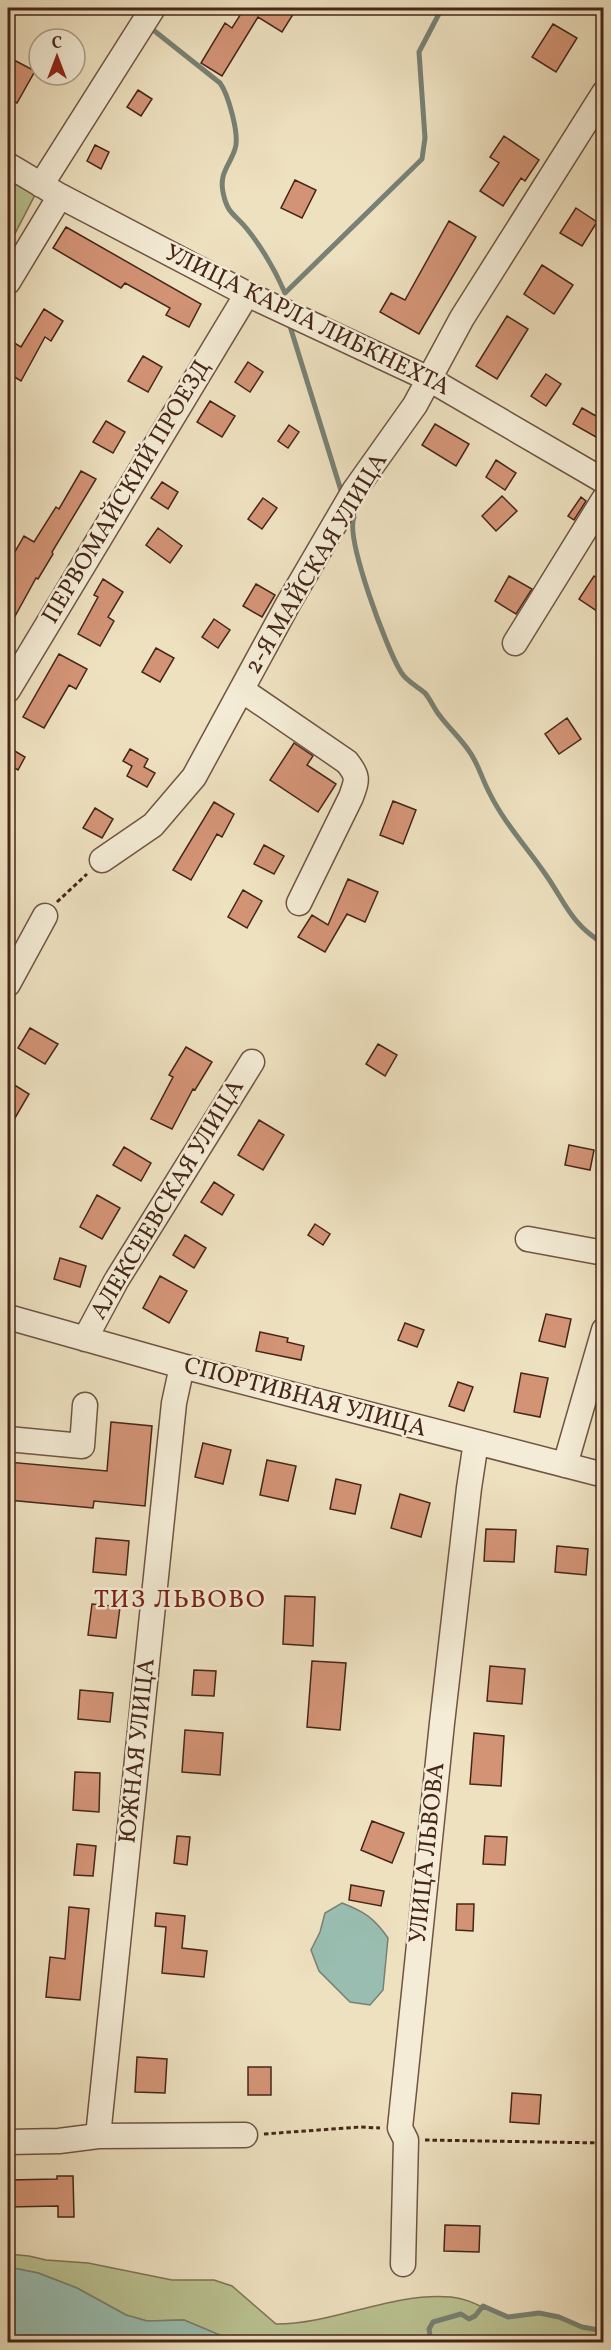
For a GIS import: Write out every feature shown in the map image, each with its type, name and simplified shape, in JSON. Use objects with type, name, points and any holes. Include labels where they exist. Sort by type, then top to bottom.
[{"type":"street","points":[[8,282],[50,190],[153,8]]},
{"type":"street","name":"2-Я МАЙСКАЯ УЛИЦА","points":[[102,860],[153,825],[174,803],[203,764],[288,604],[349,500],[395,435],[462,318],[603,93]]},
{"type":"street","name":"УЛИЦА КАРЛА ЛИБКНЕХТА","points":[[8,165],[50,190],[247,294],[429,379],[603,481]]},
{"type":"street","name":"ПЕРВОМАЙСКИЙ ПРОЕЗД","points":[[8,690],[247,294]]},
{"type":"street","points":[[515,643],[603,499]]},
{"type":"street","points":[[242,690],[347,762],[354,771],[357,781],[299,903]]},
{"type":"street","points":[[8,984],[45,916]]},
{"type":"street","name":"АЛЕКСЕЕВСКАЯ УЛИЦА","points":[[85,1339],[116,1281],[252,1062]]},
{"type":"street","points":[[528,1239],[603,1253]]},
{"type":"street","name":"СПОРТИВНАЯ УЛИЦА","points":[[8,1317],[182,1366],[603,1475]]},
{"type":"street","points":[[565,1465],[603,1330]]},
{"type":"street","name":"ЮЖНАЯ УЛИЦА","points":[[98,2136],[174,1404],[182,1366]]},
{"type":"street","points":[[8,1439],[82,1446],[85,1405]]},
{"type":"street","name":"УЛИЦА ЛЬВОВА","points":[[403,2264],[403,2134],[442,1723],[476,1442]]},
{"type":"street","points":[[8,2142],[59,2141],[98,2136],[245,2135]]},
{"type":"path","points":[[45,916],[102,860]]},
{"type":"path","points":[[245,2135],[360,2127],[403,2134],[603,2143]]},
{"type":"green space","points":[[8,176],[36,193],[8,247]]},
{"type":"green space","points":[[8,2254],[88,2263],[172,2280],[214,2280],[232,2286],[276,2324],[320,2319],[407,2299],[451,2297],[466,2300],[506,2317],[538,2313],[555,2316],[586,2328],[603,2331],[603,2342],[306,2342],[296,2339],[285,2342],[226,2342],[220,2335],[184,2320],[147,2321],[126,2315],[77,2288],[38,2273],[8,2267]]},
{"type":"water","points":[[342,1903],[368,1916],[388,1938],[383,1990],[370,2005],[350,2002],[319,1971],[311,1950],[320,1932],[325,1913]]},
{"type":"water","points":[[8,2267],[38,2273],[77,2288],[126,2315],[147,2321],[184,2320],[220,2335],[226,2342],[8,2342]]},
{"type":"building","points":[[241,8],[297,8],[282,32],[258,17],[222,76],[201,63],[225,23],[232,28],[244,9]]},
{"type":"building","points":[[553,24],[577,38],[556,72],[532,57]]},
{"type":"building","points":[[12,59],[27,67],[27,85],[17,103],[8,98],[8,68]]},
{"type":"building","points":[[138,90],[152,99],[141,116],[127,107]]},
{"type":"building","points":[[504,136],[539,160],[525,181],[521,178],[503,206],[480,191],[499,163],[490,157]]},
{"type":"building","points":[[95,145],[109,152],[101,169],[87,161]]},
{"type":"building","points":[[295,180],[316,190],[302,218],[281,208]]},
{"type":"building","points":[[576,208],[597,222],[582,246],[560,233]]},
{"type":"building","points":[[449,221],[476,237],[419,334],[380,312],[391,293],[405,300]]},
{"type":"building","points":[[66,227],[201,304],[189,327],[166,315],[170,308],[125,283],[121,288],[53,248]]},
{"type":"building","points":[[542,265],[573,285],[554,314],[524,294]]},
{"type":"building","points":[[44,309],[63,321],[51,341],[45,337],[21,381],[8,373],[8,353],[13,342],[21,347]]},
{"type":"building","points":[[507,316],[528,329],[497,379],[476,366]]},
{"type":"building","points":[[143,356],[162,367],[148,392],[128,381]]},
{"type":"building","points":[[248,362],[263,372],[250,392],[235,382]]},
{"type":"building","points":[[546,374],[561,384],[546,406],[531,396]]},
{"type":"building","points":[[210,401],[235,416],[222,437],[197,422]]},
{"type":"building","points":[[582,408],[603,420],[603,441],[573,424]]},
{"type":"building","points":[[106,421],[125,432],[113,453],[93,442]]},
{"type":"building","points":[[435,424],[469,444],[456,466],[422,445]]},
{"type":"building","points":[[289,425],[299,432],[288,448],[278,441]]},
{"type":"building","points":[[496,460],[516,473],[505,490],[486,477]]},
{"type":"building","points":[[81,471],[96,479],[8,629],[8,564],[24,536],[34,542],[56,507],[59,509]]},
{"type":"building","points":[[162,482],[178,492],[168,509],[151,498]]},
{"type":"building","points":[[502,496],[517,511],[496,531],[482,516]]},
{"type":"building","points":[[581,497],[586,501],[574,520],[568,516]]},
{"type":"building","points":[[263,498],[277,508],[262,529],[248,519]]},
{"type":"building","points":[[158,528],[182,546],[170,563],[146,545]]},
{"type":"building","points":[[509,576],[532,589],[516,614],[495,601]]},
{"type":"building","points":[[594,576],[603,582],[603,615],[579,599]]},
{"type":"building","points":[[103,579],[123,592],[108,617],[114,621],[100,646],[78,634],[98,597],[94,595]]},
{"type":"building","points":[[256,584],[275,595],[262,617],[243,606]]},
{"type":"building","points":[[214,619],[230,630],[218,648],[202,637]]},
{"type":"building","points":[[156,648],[174,658],[160,682],[142,672]]},
{"type":"building","points":[[59,654],[87,669],[76,689],[69,685],[44,728],[23,717]]},
{"type":"building","points":[[567,718],[581,739],[559,754],[545,734]]},
{"type":"building","points":[[294,743],[313,756],[307,765],[336,784],[318,812],[270,780]]},
{"type":"building","points":[[8,747],[25,757],[18,770],[8,764]]},
{"type":"building","points":[[130,749],[148,759],[144,767],[155,773],[147,787],[127,776],[132,766],[123,761]]},
{"type":"building","points":[[393,801],[416,810],[403,844],[380,835]]},
{"type":"building","points":[[214,802],[234,814],[222,837],[217,834],[191,880],[173,870]]},
{"type":"building","points":[[95,808],[113,819],[102,838],[83,828]]},
{"type":"building","points":[[264,845],[284,856],[274,874],[254,864]]},
{"type":"building","points":[[348,879],[378,892],[365,922],[347,914],[325,952],[298,937],[312,915],[328,925]]},
{"type":"building","points":[[243,890],[262,901],[247,928],[228,917]]},
{"type":"building","points":[[30,1028],[58,1044],[45,1064],[18,1048]]},
{"type":"building","points":[[378,1044],[397,1055],[385,1076],[366,1064]]},
{"type":"building","points":[[186,1047],[212,1062],[195,1090],[193,1089],[172,1129],[151,1119],[173,1077],[169,1075]]},
{"type":"building","points":[[8,1081],[29,1094],[8,1130]]},
{"type":"building","points":[[259,1120],[284,1135],[263,1170],[238,1155]]},
{"type":"building","points":[[569,1145],[594,1150],[590,1170],[565,1165]]},
{"type":"building","points":[[124,1147],[151,1163],[141,1181],[113,1165]]},
{"type":"building","points":[[214,1182],[234,1195],[222,1215],[201,1202]]},
{"type":"building","points":[[97,1195],[120,1208],[102,1239],[80,1227]]},
{"type":"building","points":[[315,1224],[330,1234],[323,1245],[308,1235]]},
{"type":"building","points":[[185,1235],[206,1248],[194,1268],[173,1255]]},
{"type":"building","points":[[60,1258],[86,1266],[80,1287],[54,1279]]},
{"type":"building","points":[[160,1276],[187,1291],[169,1323],[143,1308]]},
{"type":"building","points":[[546,1314],[571,1319],[565,1347],[539,1341]]},
{"type":"building","points":[[405,1323],[424,1330],[417,1347],[398,1340]]},
{"type":"building","points":[[260,1332],[288,1338],[287,1342],[304,1346],[301,1360],[256,1351]]},
{"type":"building","points":[[521,1373],[548,1378],[540,1417],[514,1412]]},
{"type":"building","points":[[458,1382],[473,1387],[464,1411],[449,1406]]},
{"type":"building","points":[[111,1422],[152,1426],[145,1506],[94,1501],[93,1508],[8,1500],[8,1462],[107,1471]]},
{"type":"building","points":[[203,1443],[231,1450],[223,1484],[195,1477]]},
{"type":"building","points":[[267,1460],[296,1466],[288,1501],[260,1495]]},
{"type":"building","points":[[336,1479],[361,1485],[355,1514],[330,1509]]},
{"type":"building","points":[[400,1494],[430,1503],[421,1537],[391,1528]]},
{"type":"building","points":[[486,1529],[516,1530],[514,1562],[484,1561]]},
{"type":"building","points":[[96,1538],[129,1541],[126,1575],[93,1572]]},
{"type":"building","points":[[557,1546],[588,1549],[586,1575],[555,1572]]},
{"type":"building","points":[[285,1596],[315,1597],[313,1646],[283,1644]]},
{"type":"building","points":[[92,1604],[120,1607],[116,1638],[88,1635]]},
{"type":"building","points":[[312,1661],[346,1663],[340,1730],[307,1727]]},
{"type":"building","points":[[490,1666],[525,1669],[522,1704],[487,1701]]},
{"type":"building","points":[[194,1670],[216,1671],[214,1696],[192,1695]]},
{"type":"building","points":[[80,1690],[113,1693],[110,1722],[78,1719]]},
{"type":"building","points":[[185,1730],[223,1733],[220,1775],[182,1772]]},
{"type":"building","points":[[474,1733],[504,1736],[501,1786],[470,1784]]},
{"type":"building","points":[[75,1772],[100,1773],[99,1812],[73,1810]]},
{"type":"building","points":[[372,1821],[404,1833],[392,1863],[361,1850]]},
{"type":"building","points":[[177,1836],[190,1837],[187,1865],[174,1863]]},
{"type":"building","points":[[485,1836],[507,1837],[505,1865],[483,1864]]},
{"type":"building","points":[[77,1844],[96,1846],[93,1876],[74,1875]]},
{"type":"building","points":[[351,1885],[384,1891],[381,1906],[349,1900]]},
{"type":"building","points":[[457,1904],[474,1904],[473,1931],[456,1930]]},
{"type":"building","points":[[69,1907],[89,1909],[80,2000],[46,1997],[50,1957],[65,1959]]},
{"type":"building","points":[[156,1913],[185,1916],[182,1948],[207,1951],[204,1977],[162,1973],[166,1927],[155,1926]]},
{"type":"building","points":[[137,2057],[167,2059],[165,2093],[135,2092]]},
{"type":"building","points":[[248,2067],[271,2067],[271,2095],[248,2095]]},
{"type":"building","points":[[512,2093],[541,2095],[539,2124],[510,2122]]},
{"type":"building","points":[[57,2176],[73,2176],[74,2217],[58,2217],[58,2206],[8,2207],[8,2180],[57,2179]]},
{"type":"building","points":[[445,2225],[480,2226],[479,2252],[444,2251]]},
{"type":"waterway","points":[[155,24],[152,29],[220,83],[223,88],[230,105],[236,134],[235,149],[222,180],[225,199],[229,209],[263,252],[285,293],[422,159],[425,138],[419,52],[442,8]]},
{"type":"waterway","points":[[289,323],[343,497]]},
{"type":"waterway","points":[[352,512],[361,569],[378,619],[401,672],[425,693],[469,751],[502,814],[570,913],[584,929],[604,944]]},
{"type":"waterway","points":[[431,2342],[429,2329],[433,2322],[461,2314],[469,2319],[475,2316],[483,2306],[508,2317],[539,2313],[559,2317],[582,2327],[604,2331]]},
{"type":"district","name":"ТИЗ ЛЬВОВО","points":[[180,1600]]}]
